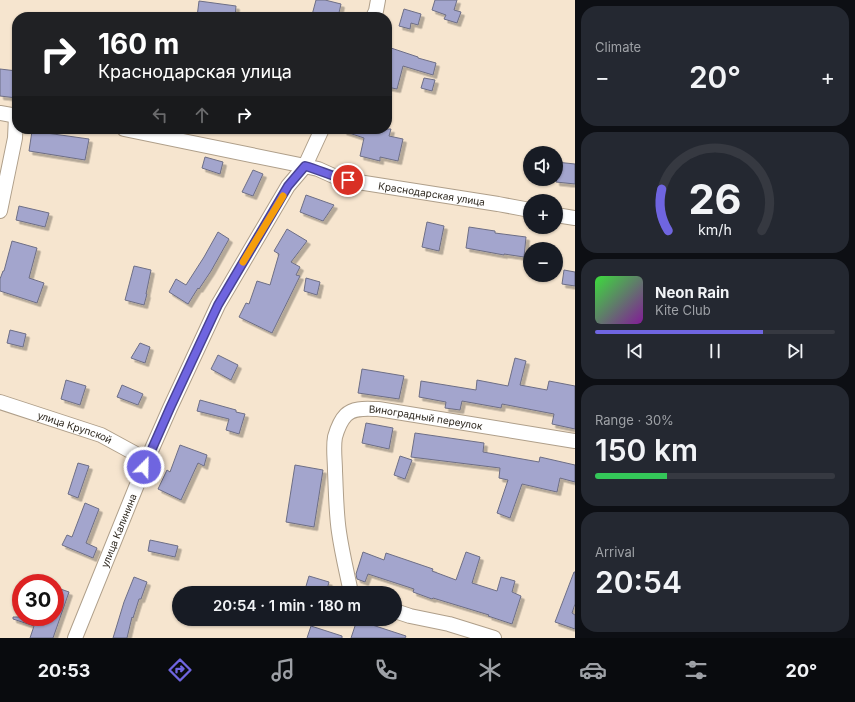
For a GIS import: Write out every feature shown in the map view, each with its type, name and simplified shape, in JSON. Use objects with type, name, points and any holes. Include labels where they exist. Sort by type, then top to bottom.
[{"type":"street","points":[[376,12],[378,0]]},
{"type":"street","points":[[0,113],[12,115]]},
{"type":"street","points":[[0,211],[15,134]]},
{"type":"street","name":"Краснодарская улица","points":[[148,134],[305,166],[318,169],[338,178],[358,182],[523,209]]},
{"type":"street","name":"улица Калинина","points":[[75,638],[147,460],[218,305],[288,186],[305,166],[320,134]]},
{"type":"street","points":[[563,215],[575,218]]},
{"type":"street","name":"улица Крупской","points":[[0,402],[101,435],[147,460]]},
{"type":"street","name":"Виноградный переулок","points":[[350,586],[339,531],[335,436],[342,420],[352,410],[378,409],[575,441]]},
{"type":"street","points":[[402,613],[449,624],[494,638]]},
{"type":"building","points":[[316,0],[325,0],[341,4],[339,12],[313,12]]},
{"type":"building","points":[[435,0],[457,0],[454,10],[461,12],[457,23],[444,19],[446,15],[432,10]]},
{"type":"building","points":[[199,1],[236,6],[235,12],[198,12]]},
{"type":"building","points":[[404,9],[421,14],[418,25],[411,23],[410,29],[399,26]]},
{"type":"building","points":[[392,48],[436,63],[433,75],[403,66],[397,89],[392,88]]},
{"type":"building","points":[[0,69],[12,70],[12,97],[0,96]]},
{"type":"building","points":[[424,78],[435,80],[432,91],[421,88]]},
{"type":"building","points":[[32,134],[53,134],[89,139],[85,160],[29,151]]},
{"type":"building","points":[[352,134],[390,134],[389,136],[403,139],[398,161],[380,157],[380,161],[360,156],[364,138]]},
{"type":"building","points":[[205,157],[223,162],[220,174],[202,168]]},
{"type":"building","points":[[563,163],[575,164],[575,184],[563,183]]},
{"type":"building","points":[[253,170],[263,174],[253,196],[242,192]]},
{"type":"building","points":[[306,195],[334,205],[323,221],[300,212]]},
{"type":"building","points":[[19,206],[49,213],[45,227],[16,220]]},
{"type":"building","points":[[427,222],[444,226],[439,251],[422,247]]},
{"type":"building","points":[[469,227],[495,231],[495,233],[526,237],[526,242],[523,242],[523,257],[466,248]]},
{"type":"building","points":[[287,229],[307,241],[291,262],[300,267],[296,275],[300,276],[272,333],[239,317],[246,303],[249,304],[257,281],[270,285],[279,254],[274,251]]},
{"type":"building","points":[[218,232],[229,239],[211,271],[188,304],[169,292],[176,279],[186,285]]},
{"type":"building","points":[[12,241],[37,248],[29,278],[44,283],[37,303],[0,291],[0,279],[4,271]]},
{"type":"building","points":[[134,266],[151,270],[144,305],[125,300]]},
{"type":"building","points":[[564,270],[575,272],[575,286],[562,284]]},
{"type":"building","points":[[306,278],[320,282],[317,295],[304,291]]},
{"type":"building","points":[[10,330],[26,334],[23,347],[7,343]]},
{"type":"building","points":[[140,343],[150,347],[145,363],[131,358]]},
{"type":"building","points":[[218,355],[238,365],[231,380],[211,369]]},
{"type":"building","points":[[515,358],[526,361],[520,385],[547,390],[549,381],[575,386],[575,429],[552,424],[554,414],[502,404],[501,408],[462,401],[460,410],[445,408],[446,402],[419,397],[421,381],[476,390],[477,380],[508,386]]},
{"type":"building","points":[[362,369],[404,376],[399,399],[358,393]]},
{"type":"building","points":[[66,380],[86,386],[80,405],[61,399]]},
{"type":"building","points":[[122,385],[143,394],[138,405],[117,397]]},
{"type":"building","points":[[200,400],[245,414],[239,434],[226,430],[229,419],[197,411]]},
{"type":"building","points":[[366,423],[393,428],[389,449],[362,443]]},
{"type":"building","points":[[415,433],[484,443],[483,452],[539,462],[540,457],[575,465],[575,482],[560,478],[557,492],[522,484],[510,518],[497,513],[508,480],[499,478],[500,468],[411,457]]},
{"type":"building","points":[[180,445],[207,455],[204,466],[198,463],[181,500],[158,489],[167,470],[170,472]]},
{"type":"building","points":[[400,456],[412,460],[405,479],[394,475]]},
{"type":"building","points":[[78,463],[89,466],[78,498],[68,494]]},
{"type":"building","points":[[295,465],[323,470],[314,527],[286,522]]},
{"type":"building","points":[[85,503],[99,509],[86,543],[97,548],[93,558],[62,545],[67,535],[72,537]]},
{"type":"building","points":[[150,540],[178,546],[175,557],[148,551]]},
{"type":"building","points":[[363,552],[384,560],[386,553],[433,569],[432,571],[456,580],[466,552],[480,557],[472,583],[497,591],[501,577],[515,581],[512,592],[521,596],[512,624],[488,616],[489,615],[433,598],[432,599],[413,592],[414,589],[368,574],[365,582],[357,579],[356,574]]},
{"type":"building","points":[[574,572],[575,604],[572,613],[575,615],[575,629],[555,622]]},
{"type":"building","points":[[309,576],[329,582],[328,586],[306,586]]},
{"type":"building","points":[[134,577],[147,582],[141,599],[139,599],[133,618],[132,617],[127,638],[113,638],[124,602]]},
{"type":"building","points":[[64,590],[69,592],[64,606]]},
{"type":"building","points":[[34,626],[57,626],[53,638],[30,638]]},
{"type":"building","points":[[311,626],[342,636],[342,638],[307,638]]},
{"type":"building","points":[[355,626],[375,626],[406,636],[405,638],[351,638]]},
{"type":"slow traffic","points":[[243,262],[283,196]]},
{"type":"route","points":[[144,467],[218,305],[288,186],[305,166],[348,180]]}]
